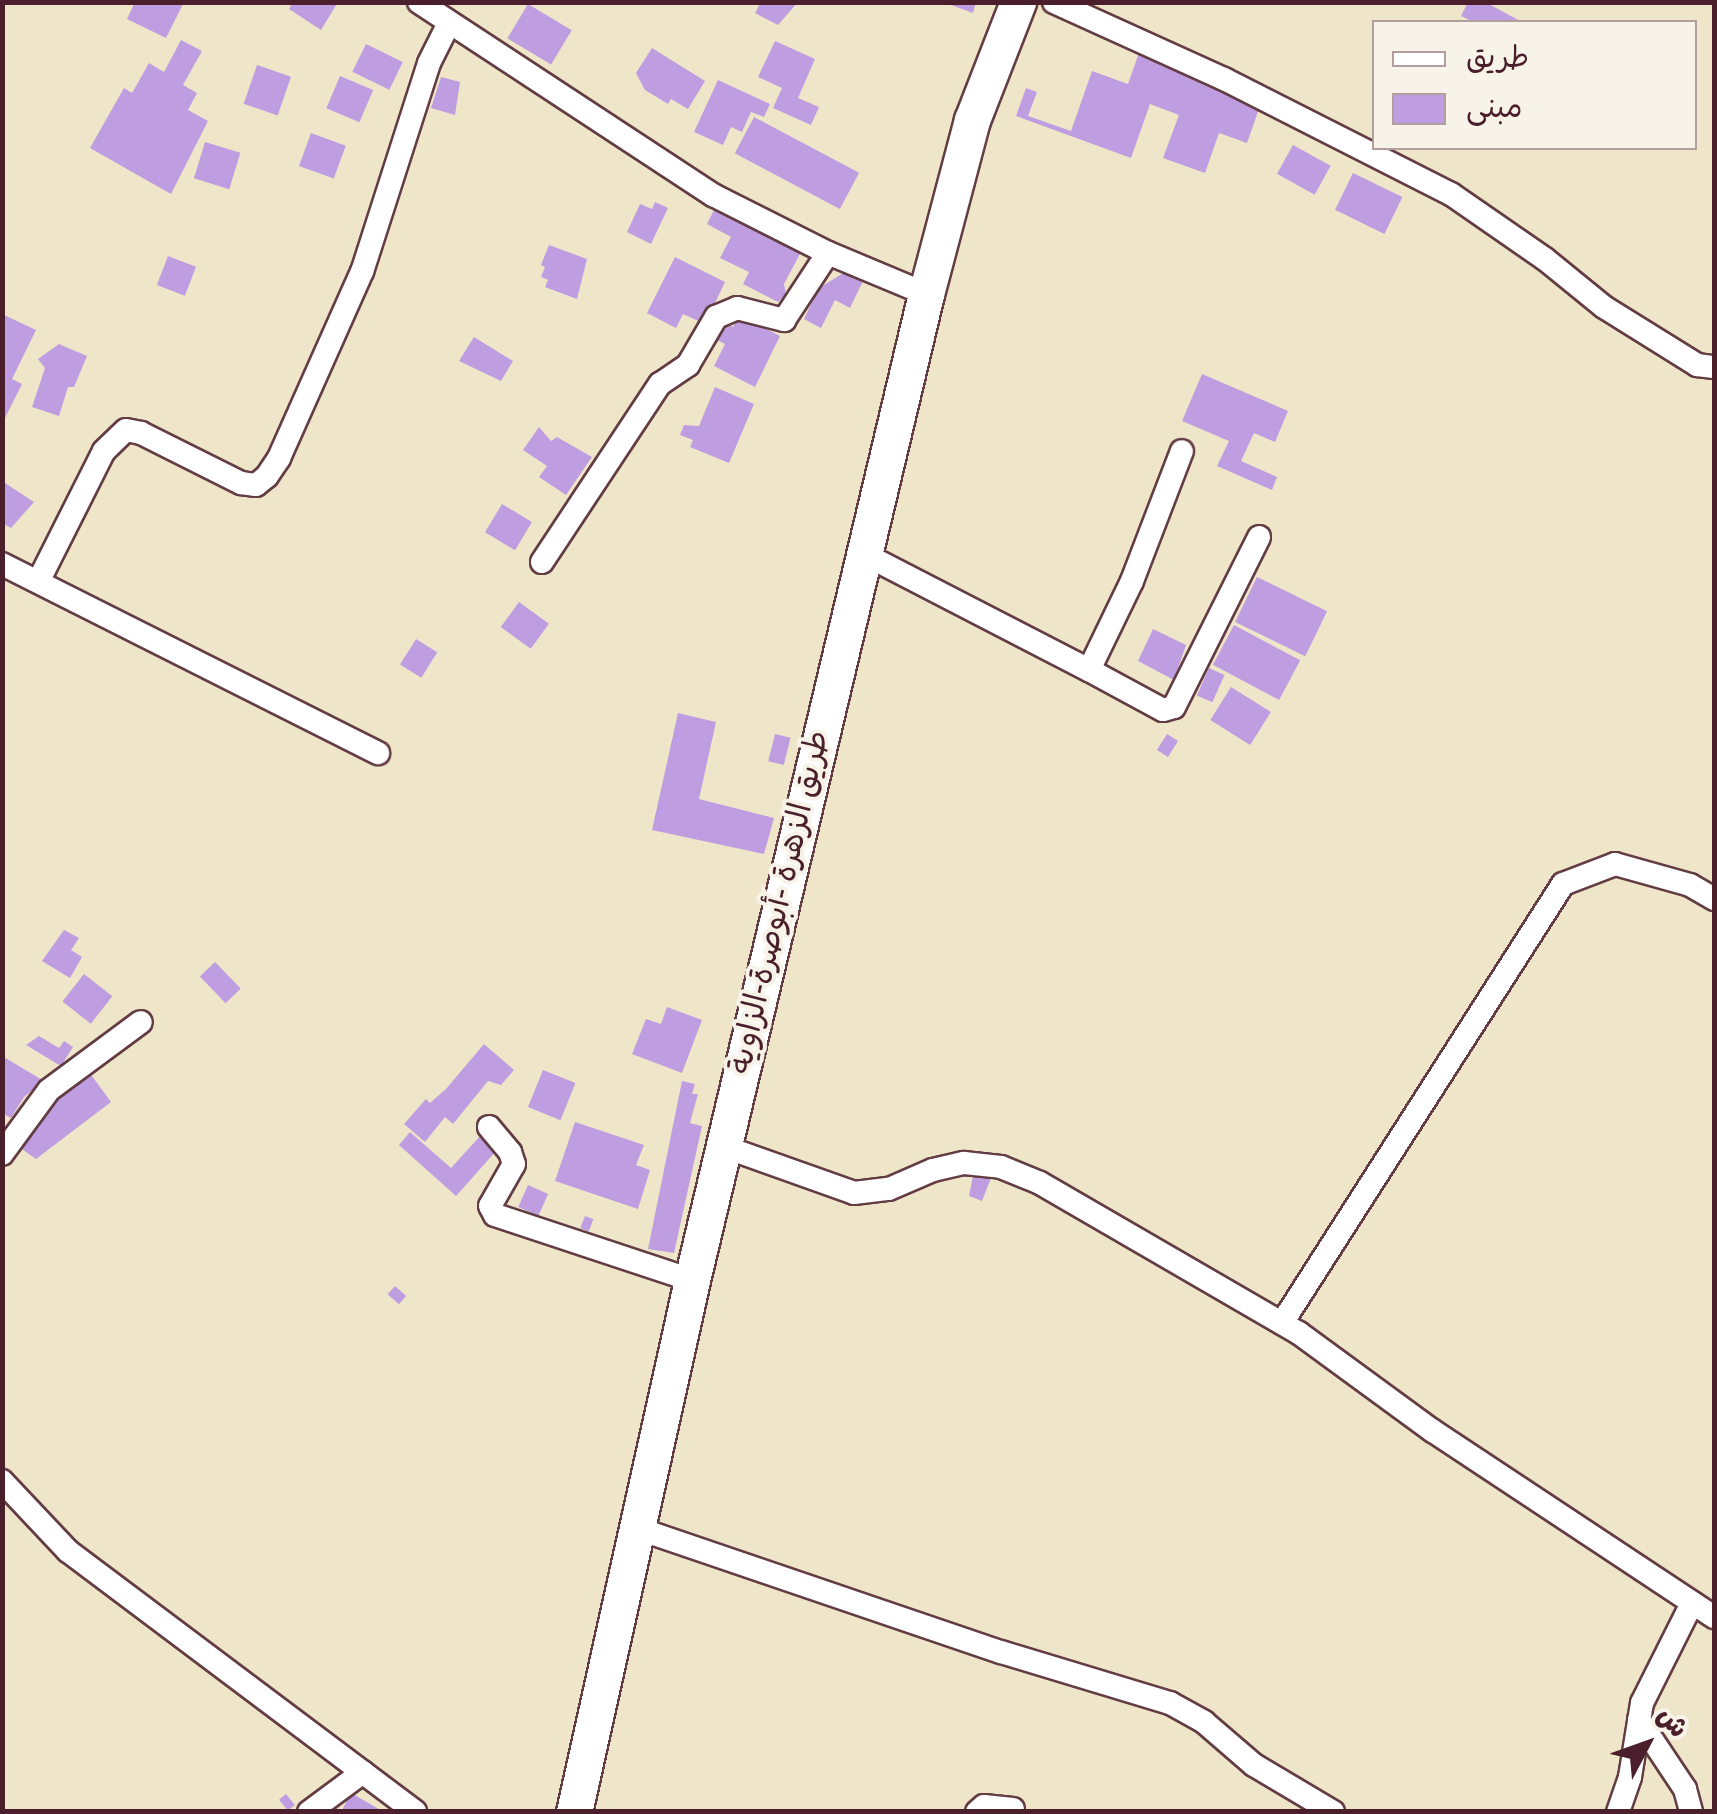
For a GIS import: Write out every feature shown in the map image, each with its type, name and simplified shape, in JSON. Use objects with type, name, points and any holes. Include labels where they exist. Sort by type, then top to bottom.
[{"type":"main road","name":"طريق الزهرة -أبوصرة-الزاوية","points":[[574,1812],[692,1280],[926,294],[972,120],[1018,2]]},
{"type":"street","points":[[419,2],[713,195],[828,253],[926,294]]},
{"type":"street","points":[[1054,2],[1224,79],[1451,194],[1604,307],[1697,365],[1714,367]]},
{"type":"street","points":[[39,580],[104,451],[126,430],[241,483],[256,485],[267,476],[279,458],[362,272],[424,78],[449,23]]},
{"type":"street","points":[[542,562],[660,384],[688,365],[716,317],[737,308],[784,320],[828,253]]},
{"type":"street","points":[[1088,670],[1132,581],[1182,451]]},
{"type":"street","points":[[866,555],[1163,710],[1174,707],[1260,536]]},
{"type":"street","points":[[2,564],[378,754]]},
{"type":"street","points":[[1282,1323],[1563,884],[1615,864],[1690,884],[1714,898]]},
{"type":"street","points":[[2,1154],[49,1090],[141,1022]]},
{"type":"street","points":[[488,1126],[510,1152],[514,1164],[490,1206],[492,1212],[692,1280]]},
{"type":"street","points":[[725,1147],[854,1194],[889,1190],[953,1164],[1001,1167],[1156,1247],[1282,1323],[1433,1430],[1714,1617]]},
{"type":"street","points":[[2,1481],[68,1552],[415,1812]]},
{"type":"street","points":[[639,1529],[1001,1652],[1170,1703],[1204,1722],[1254,1765],[1333,1812]]},
{"type":"street","points":[[1618,1812],[1630,1777],[1649,1685],[1692,1603]]},
{"type":"street","points":[[1639,1720],[1685,1790],[1690,1812]]},
{"type":"street","points":[[309,1812],[362,1772]]},
{"type":"street","points":[[978,1812],[984,1806],[1013,1809]]},
{"type":"building","points":[[135,2],[184,2],[166,38],[127,19]]},
{"type":"building","points":[[293,2],[338,2],[321,30],[289,9]]},
{"type":"building","points":[[761,2],[798,2],[778,25],[755,13]]},
{"type":"building","points":[[943,2],[976,2],[973,13]]},
{"type":"building","points":[[1468,2],[1485,2],[1518,20],[1470,20],[1461,16]]},
{"type":"building","points":[[528,4],[572,30],[551,65],[507,38]]},
{"type":"building","points":[[181,40],[202,51],[183,85],[197,93],[188,110],[208,121],[171,194],[90,148],[124,88],[132,93],[149,63],[164,72]]},
{"type":"building","points":[[775,41],[815,59],[798,98],[819,107],[811,125],[773,108],[782,88],[758,77]]},
{"type":"building","points":[[366,44],[403,62],[389,90],[352,72]]},
{"type":"building","points":[[652,48],[705,81],[688,109],[671,99],[668,104],[645,90],[636,73]]},
{"type":"building","points":[[1140,50],[1226,86],[1223,93],[1260,106],[1247,143],[1219,133],[1205,173],[1163,158],[1179,115],[1150,104],[1131,158],[1016,116],[1026,88],[1037,92],[1028,116],[1071,131],[1092,71],[1128,84]]},
{"type":"building","points":[[257,65],[291,77],[278,115],[244,104]]},
{"type":"building","points":[[340,76],[373,90],[359,122],[326,108]]},
{"type":"building","points":[[441,77],[460,82],[455,115],[431,108]]},
{"type":"building","points":[[718,80],[770,104],[764,117],[751,112],[742,132],[731,127],[723,145],[694,132]]},
{"type":"building","points":[[754,117],[859,173],[840,209],[735,153]]},
{"type":"building","points":[[311,133],[346,146],[334,179],[299,166]]},
{"type":"building","points":[[205,142],[240,153],[229,189],[194,178]]},
{"type":"building","points":[[1293,145],[1331,166],[1315,195],[1277,174]]},
{"type":"building","points":[[1353,173],[1402,197],[1384,234],[1335,210]]},
{"type":"building","points":[[655,202],[668,208],[651,244],[627,232],[640,204],[652,209]]},
{"type":"building","points":[[715,208],[801,252],[784,284],[786,294],[778,302],[743,284],[749,272],[720,258],[731,237],[707,224]]},
{"type":"building","points":[[549,245],[587,259],[577,299],[545,287],[548,280],[541,277],[545,267],[541,265]]},
{"type":"building","points":[[168,256],[196,267],[185,296],[157,285]]},
{"type":"building","points":[[675,257],[725,282],[705,324],[683,314],[676,328],[647,313]]},
{"type":"building","points":[[845,272],[863,281],[850,308],[835,300],[821,328],[804,319],[819,288]]},
{"type":"building","points":[[2,314],[36,330],[12,379],[22,384],[2,424]]},
{"type":"building","points":[[739,315],[780,336],[755,387],[714,366],[725,344],[715,339],[723,322],[733,327]]},
{"type":"building","points":[[474,337],[513,361],[501,381],[459,361]]},
{"type":"building","points":[[59,344],[87,356],[74,387],[68,387],[59,416],[32,407],[45,368],[38,359]]},
{"type":"building","points":[[1202,374],[1288,411],[1275,442],[1254,433],[1241,461],[1277,477],[1272,490],[1217,466],[1229,441],[1182,421]]},
{"type":"building","points":[[715,387],[754,404],[729,463],[690,447],[693,440],[680,435],[684,425],[699,426]]},
{"type":"building","points":[[539,427],[551,441],[557,437],[592,457],[566,495],[539,477],[547,466],[523,450]]},
{"type":"building","points":[[5,483],[34,502],[11,528],[2,523]]},
{"type":"building","points":[[502,504],[532,522],[515,550],[485,532]]},
{"type":"building","points":[[1257,577],[1327,611],[1305,656],[1235,622]]},
{"type":"building","points":[[519,602],[549,624],[531,649],[501,627]]},
{"type":"building","points":[[1234,625],[1300,660],[1279,700],[1213,665]]},
{"type":"building","points":[[1153,629],[1186,645],[1174,680],[1138,661]]},
{"type":"building","points":[[416,639],[437,652],[421,678],[400,664]]},
{"type":"building","points":[[1209,668],[1225,675],[1212,702],[1197,695]]},
{"type":"building","points":[[1231,687],[1271,712],[1250,745],[1210,720]]},
{"type":"building","points":[[678,713],[716,722],[699,799],[774,818],[764,854],[652,830]]},
{"type":"building","points":[[775,734],[791,738],[784,765],[768,761]]},
{"type":"building","points":[[1167,734],[1178,741],[1168,757],[1157,750]]},
{"type":"building","points":[[64,930],[79,938],[71,950],[82,957],[70,978],[42,961]]},
{"type":"building","points":[[215,962],[241,989],[226,1003],[200,977]]},
{"type":"building","points":[[84,974],[112,996],[91,1024],[62,1002]]},
{"type":"building","points":[[667,1007],[702,1020],[682,1073],[632,1054],[646,1019],[661,1024]]},
{"type":"building","points":[[39,1036],[59,1048],[64,1041],[73,1047],[61,1066],[26,1045]]},
{"type":"building","points":[[484,1044],[514,1070],[501,1085],[488,1081],[453,1124],[445,1117],[425,1142],[404,1124],[426,1099],[430,1103],[446,1089]]},
{"type":"building","points":[[2,1056],[44,1081],[37,1093],[32,1090],[24,1097],[11,1118],[2,1113]]},
{"type":"building","points":[[543,1070],[575,1083],[560,1120],[528,1107]]},
{"type":"building","points":[[89,1072],[111,1102],[36,1159],[15,1144],[44,1117],[39,1110]]},
{"type":"building","points":[[682,1081],[695,1084],[692,1094],[698,1094],[690,1123],[702,1126],[674,1253],[648,1249]]},
{"type":"building","points":[[575,1122],[644,1145],[636,1165],[650,1170],[638,1209],[555,1181]]},
{"type":"building","points":[[410,1132],[451,1168],[481,1135],[497,1150],[456,1196],[399,1145]]},
{"type":"building","points":[[974,1171],[991,1178],[982,1201],[969,1196]]},
{"type":"building","points":[[528,1185],[548,1194],[538,1216],[518,1207]]},
{"type":"building","points":[[585,1216],[593,1219],[589,1231],[580,1228]]},
{"type":"building","points":[[395,1286],[406,1296],[399,1304],[388,1294]]},
{"type":"building","points":[[351,1793],[384,1812],[341,1812]]},
{"type":"building","points":[[286,1794],[295,1805],[288,1811],[279,1800]]}]
